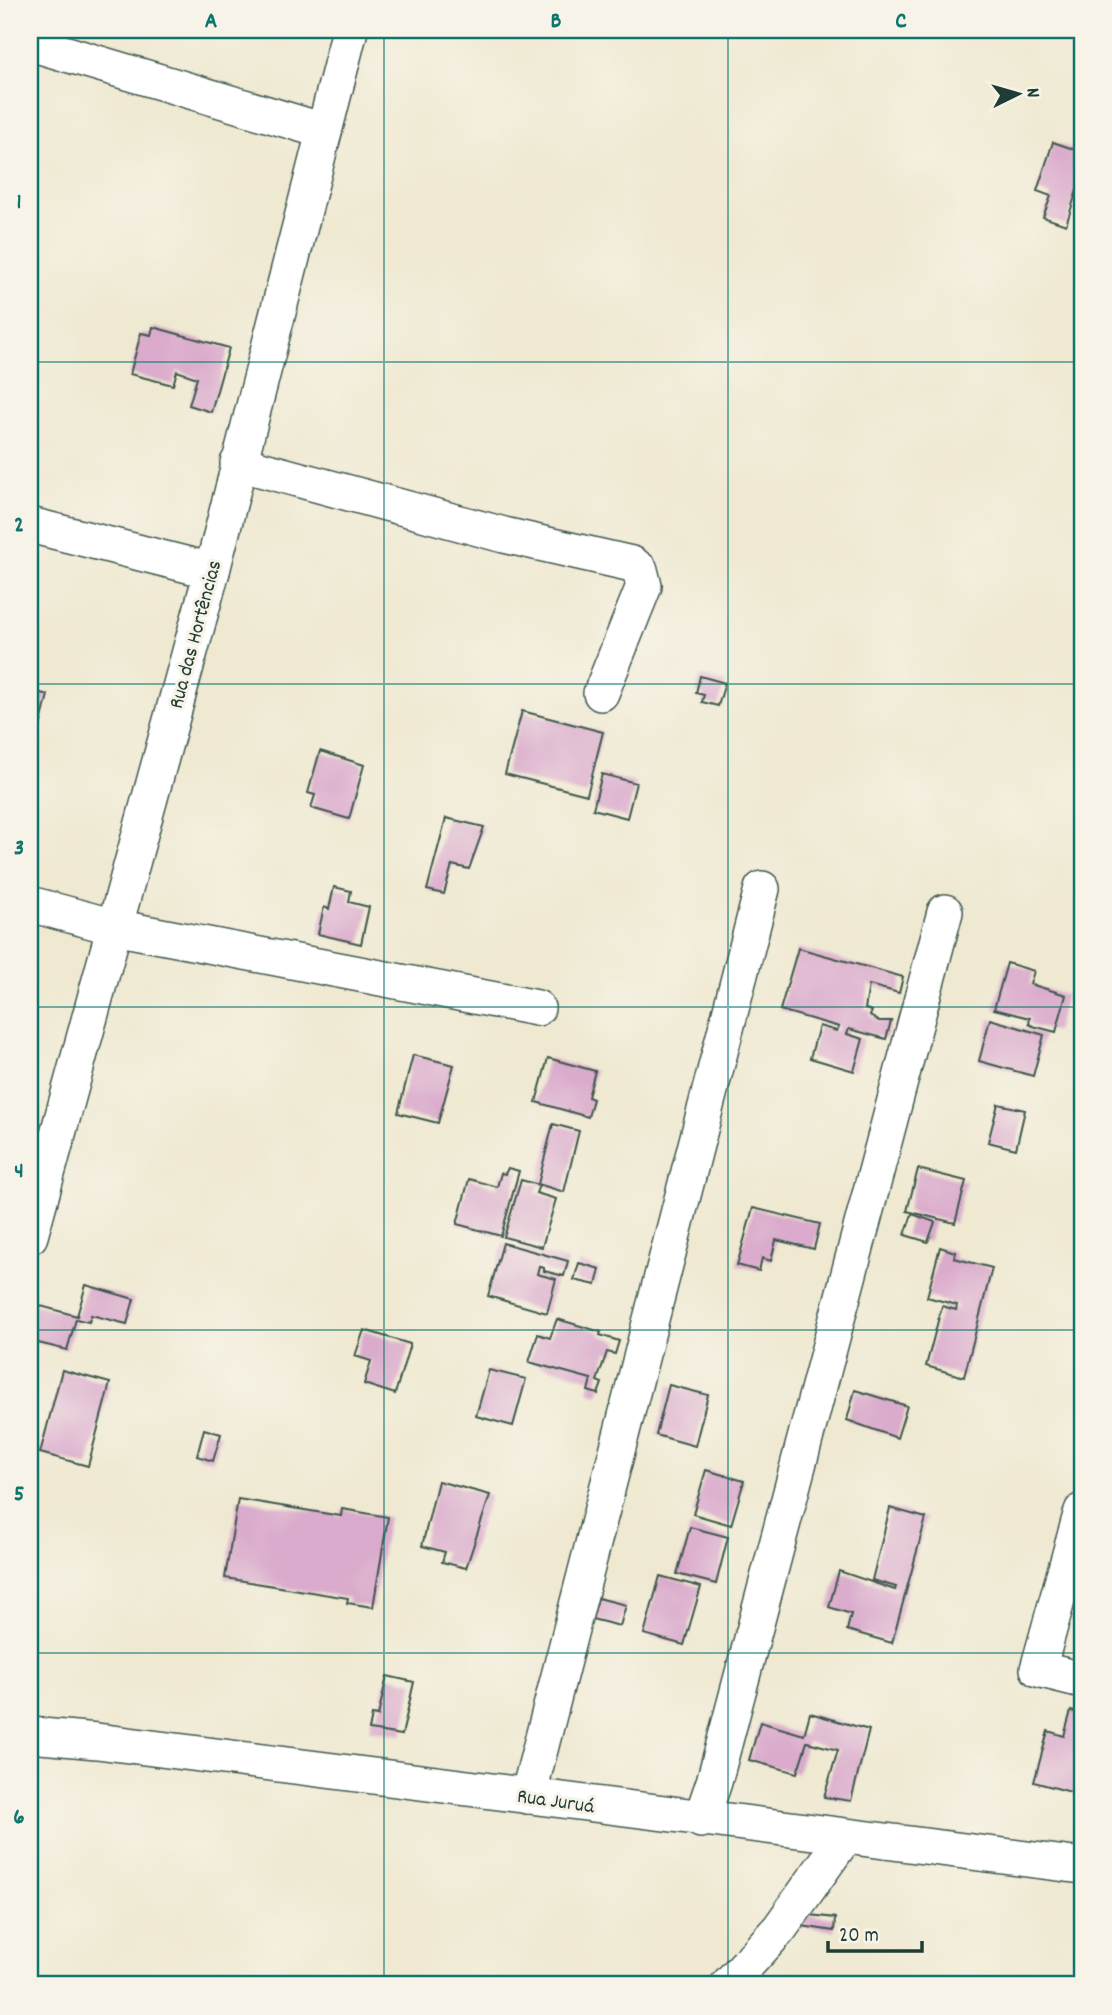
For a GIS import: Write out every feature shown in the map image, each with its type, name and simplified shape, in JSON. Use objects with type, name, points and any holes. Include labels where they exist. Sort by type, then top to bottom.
[{"type":"street","name":"Rua das Hortências","points":[[30,1236],[212,571],[350,30]]},
{"type":"street","points":[[30,43],[324,131]]},
{"type":"street","points":[[238,463],[504,535],[632,564],[640,570],[645,586],[601,693]]},
{"type":"street","points":[[30,525],[212,571]]},
{"type":"street","points":[[528,1796],[762,889]]},
{"type":"street","points":[[30,904],[114,928],[537,1007]]},
{"type":"street","points":[[701,1819],[714,1782],[945,912]]},
{"type":"street","points":[[1082,1511],[1038,1669],[1082,1680]]},
{"type":"street","name":"Rua Juruá","points":[[30,1735],[97,1741],[844,1838],[1082,1866]]},
{"type":"street","points":[[729,1985],[780,1928],[844,1838]]},
{"type":"building","points":[[1053,142],[1082,152],[1082,192],[1077,190],[1066,225],[1043,217],[1051,196],[1037,191]]},
{"type":"building","points":[[153,327],[229,348],[211,412],[189,405],[197,378],[177,371],[173,385],[130,374],[141,333],[151,335]]},
{"type":"building","points":[[700,676],[725,683],[718,706],[702,702],[704,695],[696,693]]},
{"type":"building","points":[[30,690],[48,695],[33,754],[30,753]]},
{"type":"building","points":[[522,711],[603,732],[587,795],[505,774]]},
{"type":"building","points":[[320,751],[364,765],[349,819],[311,808],[315,795],[308,793]]},
{"type":"building","points":[[602,774],[636,783],[627,818],[593,809]]},
{"type":"building","points":[[446,818],[484,827],[469,869],[452,865],[444,894],[427,890]]},
{"type":"building","points":[[334,887],[351,891],[349,902],[369,907],[361,944],[318,934],[324,907],[329,909]]},
{"type":"building","points":[[798,948],[903,977],[899,993],[869,985],[865,1009],[872,1011],[870,1016],[879,1021],[891,1021],[886,1039],[849,1029],[847,1034],[863,1039],[854,1071],[810,1058],[819,1026],[837,1031],[839,1027],[780,1010]]},
{"type":"building","points":[[1007,963],[1034,971],[1030,984],[1066,995],[1056,1032],[1029,1024],[1030,1018],[994,1009]]},
{"type":"building","points":[[990,1019],[1044,1035],[1033,1076],[979,1061]]},
{"type":"building","points":[[413,1055],[454,1065],[438,1123],[398,1113]]},
{"type":"building","points":[[548,1058],[595,1071],[588,1097],[593,1099],[588,1117],[536,1102]]},
{"type":"building","points":[[998,1104],[1025,1110],[1016,1149],[988,1142]]},
{"type":"building","points":[[553,1124],[579,1131],[564,1192],[538,1184]]},
{"type":"building","points":[[508,1168],[519,1171],[501,1236],[457,1224],[469,1179],[497,1187],[501,1173],[505,1174]]},
{"type":"building","points":[[918,1169],[966,1181],[955,1223],[907,1211]]},
{"type":"building","points":[[521,1180],[539,1185],[536,1193],[556,1199],[542,1247],[504,1237]]},
{"type":"building","points":[[753,1208],[820,1224],[814,1249],[776,1240],[771,1261],[762,1258],[759,1271],[737,1265]]},
{"type":"building","points":[[912,1214],[935,1222],[928,1242],[905,1235]]},
{"type":"building","points":[[503,1243],[568,1261],[564,1276],[544,1271],[544,1268],[539,1266],[537,1274],[556,1279],[547,1313],[488,1296]]},
{"type":"building","points":[[940,1247],[955,1252],[954,1258],[992,1268],[964,1377],[926,1366],[942,1306],[956,1310],[957,1305],[927,1297]]},
{"type":"building","points":[[579,1263],[600,1269],[596,1285],[574,1280]]},
{"type":"building","points":[[86,1285],[134,1299],[127,1324],[91,1315],[89,1322],[76,1319],[67,1350],[30,1341],[30,1303],[77,1316]]},
{"type":"building","points":[[557,1319],[601,1332],[600,1335],[619,1341],[615,1354],[607,1352],[597,1381],[602,1383],[598,1394],[588,1391],[591,1379],[529,1362],[538,1334],[550,1338]]},
{"type":"building","points":[[364,1330],[410,1344],[395,1394],[364,1384],[371,1361],[355,1356]]},
{"type":"building","points":[[62,1370],[110,1383],[88,1466],[40,1453]]},
{"type":"building","points":[[489,1370],[526,1379],[513,1426],[476,1416]]},
{"type":"building","points":[[669,1385],[708,1395],[695,1446],[656,1435]]},
{"type":"building","points":[[855,1390],[907,1406],[897,1438],[847,1420]]},
{"type":"building","points":[[204,1429],[221,1434],[213,1461],[197,1456]]},
{"type":"building","points":[[706,1470],[744,1481],[731,1525],[693,1514]]},
{"type":"building","points":[[438,1481],[490,1495],[466,1568],[442,1562],[445,1552],[422,1546]]},
{"type":"building","points":[[238,1499],[341,1516],[342,1509],[388,1517],[373,1607],[347,1603],[348,1598],[225,1578]]},
{"type":"building","points":[[890,1508],[926,1518],[892,1643],[847,1630],[851,1614],[829,1607],[839,1571],[895,1590],[896,1587],[872,1580]]},
{"type":"building","points":[[690,1527],[728,1537],[716,1584],[677,1574]]},
{"type":"building","points":[[660,1576],[701,1587],[684,1645],[644,1634]]},
{"type":"building","points":[[598,1598],[626,1605],[620,1626],[592,1619]]},
{"type":"building","points":[[387,1676],[414,1682],[402,1735],[369,1730],[372,1715],[378,1716]]},
{"type":"building","points":[[1071,1711],[1082,1714],[1082,1795],[1034,1782],[1048,1731],[1064,1736]]},
{"type":"building","points":[[810,1713],[869,1730],[851,1801],[824,1797],[838,1750],[807,1742],[797,1773],[749,1760],[760,1722],[804,1735]]},
{"type":"building","points":[[776,1911],[835,1918],[834,1931],[775,1922]]}]
